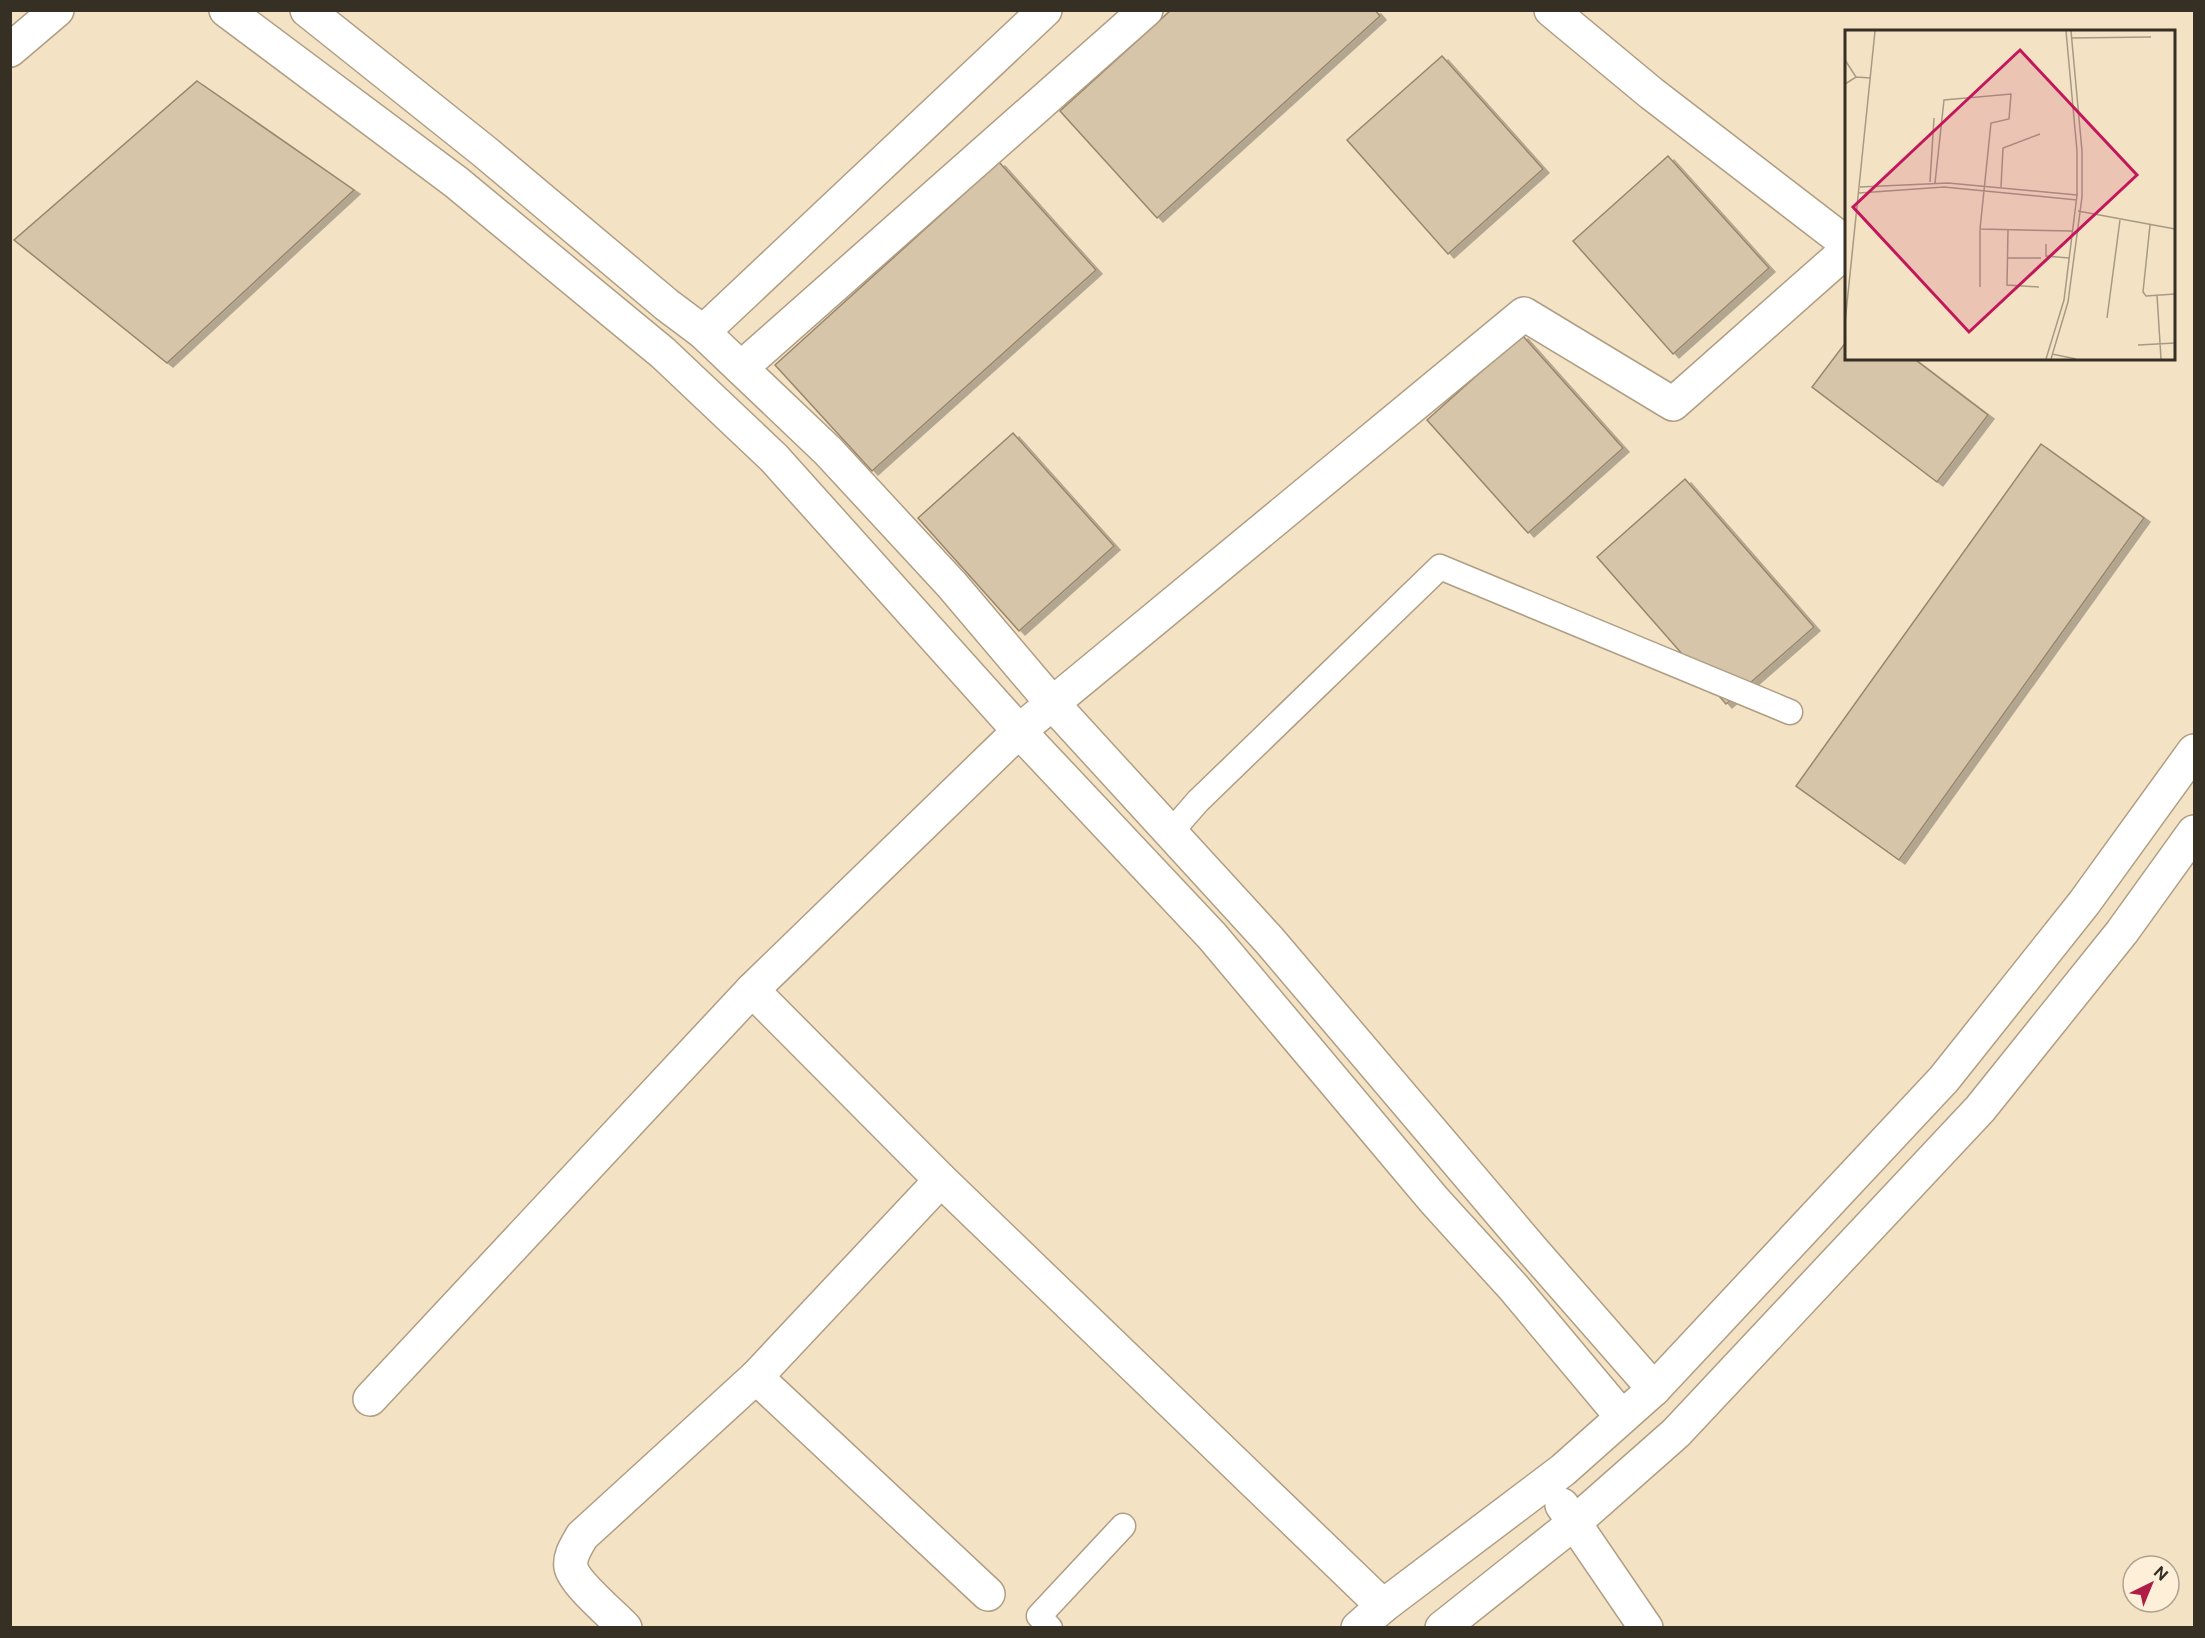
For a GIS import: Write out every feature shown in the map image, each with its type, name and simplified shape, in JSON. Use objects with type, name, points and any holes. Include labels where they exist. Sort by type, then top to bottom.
[{"type":"street","points":[[10,50],[57,10]]},
{"type":"street","points":[[226,10],[456,182],[663,353],[774,458],[1019,731],[1212,936],[1434,1200],[1514,1288],[1622,1417]]},
{"type":"street","points":[[307,10],[485,152],[657,297],[703,332],[828,451],[952,585],[1052,703],[1269,940],[1534,1252],[1654,1389]]},
{"type":"street","points":[[703,332],[1046,10]]},
{"type":"street","points":[[741,368],[1146,10]]},
{"type":"street","points":[[1551,10],[1652,93],[1845,242]]},
{"type":"street","points":[[456,182],[485,152]]},
{"type":"street","points":[[370,1400],[752,990],[1019,731],[1524,314],[1673,404],[1845,252]]},
{"type":"street","points":[[1358,1628],[1383,1606],[1546,1483],[1654,1389],[1944,1078],[2084,903],[2194,751]]},
{"type":"street","points":[[1442,1628],[1574,1523],[1676,1433],[1980,1109],[2122,932],[2194,832]]},
{"type":"street","points":[[752,990],[941,1180],[1383,1606]]},
{"type":"street","points":[[625,1628],[582,1586],[571,1568],[572,1554],[582,1536],[756,1377],[941,1180]]},
{"type":"street","points":[[756,1377],[988,1594]]},
{"type":"street","points":[[1546,1483],[1646,1628]]},
{"type":"lane","points":[[1171,832],[1198,801],[1440,567],[1790,712]]},
{"type":"lane","points":[[1050,1628],[1039,1616],[1123,1526]]},
{"type":"building","points":[[1171,10],[1375,10],[1380,16],[1157,218],[1060,111]]},
{"type":"building","points":[[1442,56],[1543,169],[1448,254],[1347,140]]},
{"type":"building","points":[[197,81],[354,190],[167,363],[14,240]]},
{"type":"building","points":[[1668,156],[1769,268],[1673,354],[1573,241]]},
{"type":"building","points":[[999,162],[1096,270],[872,471],[775,365]]},
{"type":"building","points":[[1522,335],[1623,448],[1528,533],[1427,420]]},
{"type":"building","points":[[1845,343],[1845,360],[1916,360],[1988,415],[1937,482],[1812,387]]},
{"type":"building","points":[[1013,433],[1114,546],[1019,631],[918,518]]},
{"type":"building","points":[[2041,444],[2144,518],[1899,860],[1796,786]]},
{"type":"building","points":[[1685,479],[1814,627],[1726,704],[1597,557]]}]
